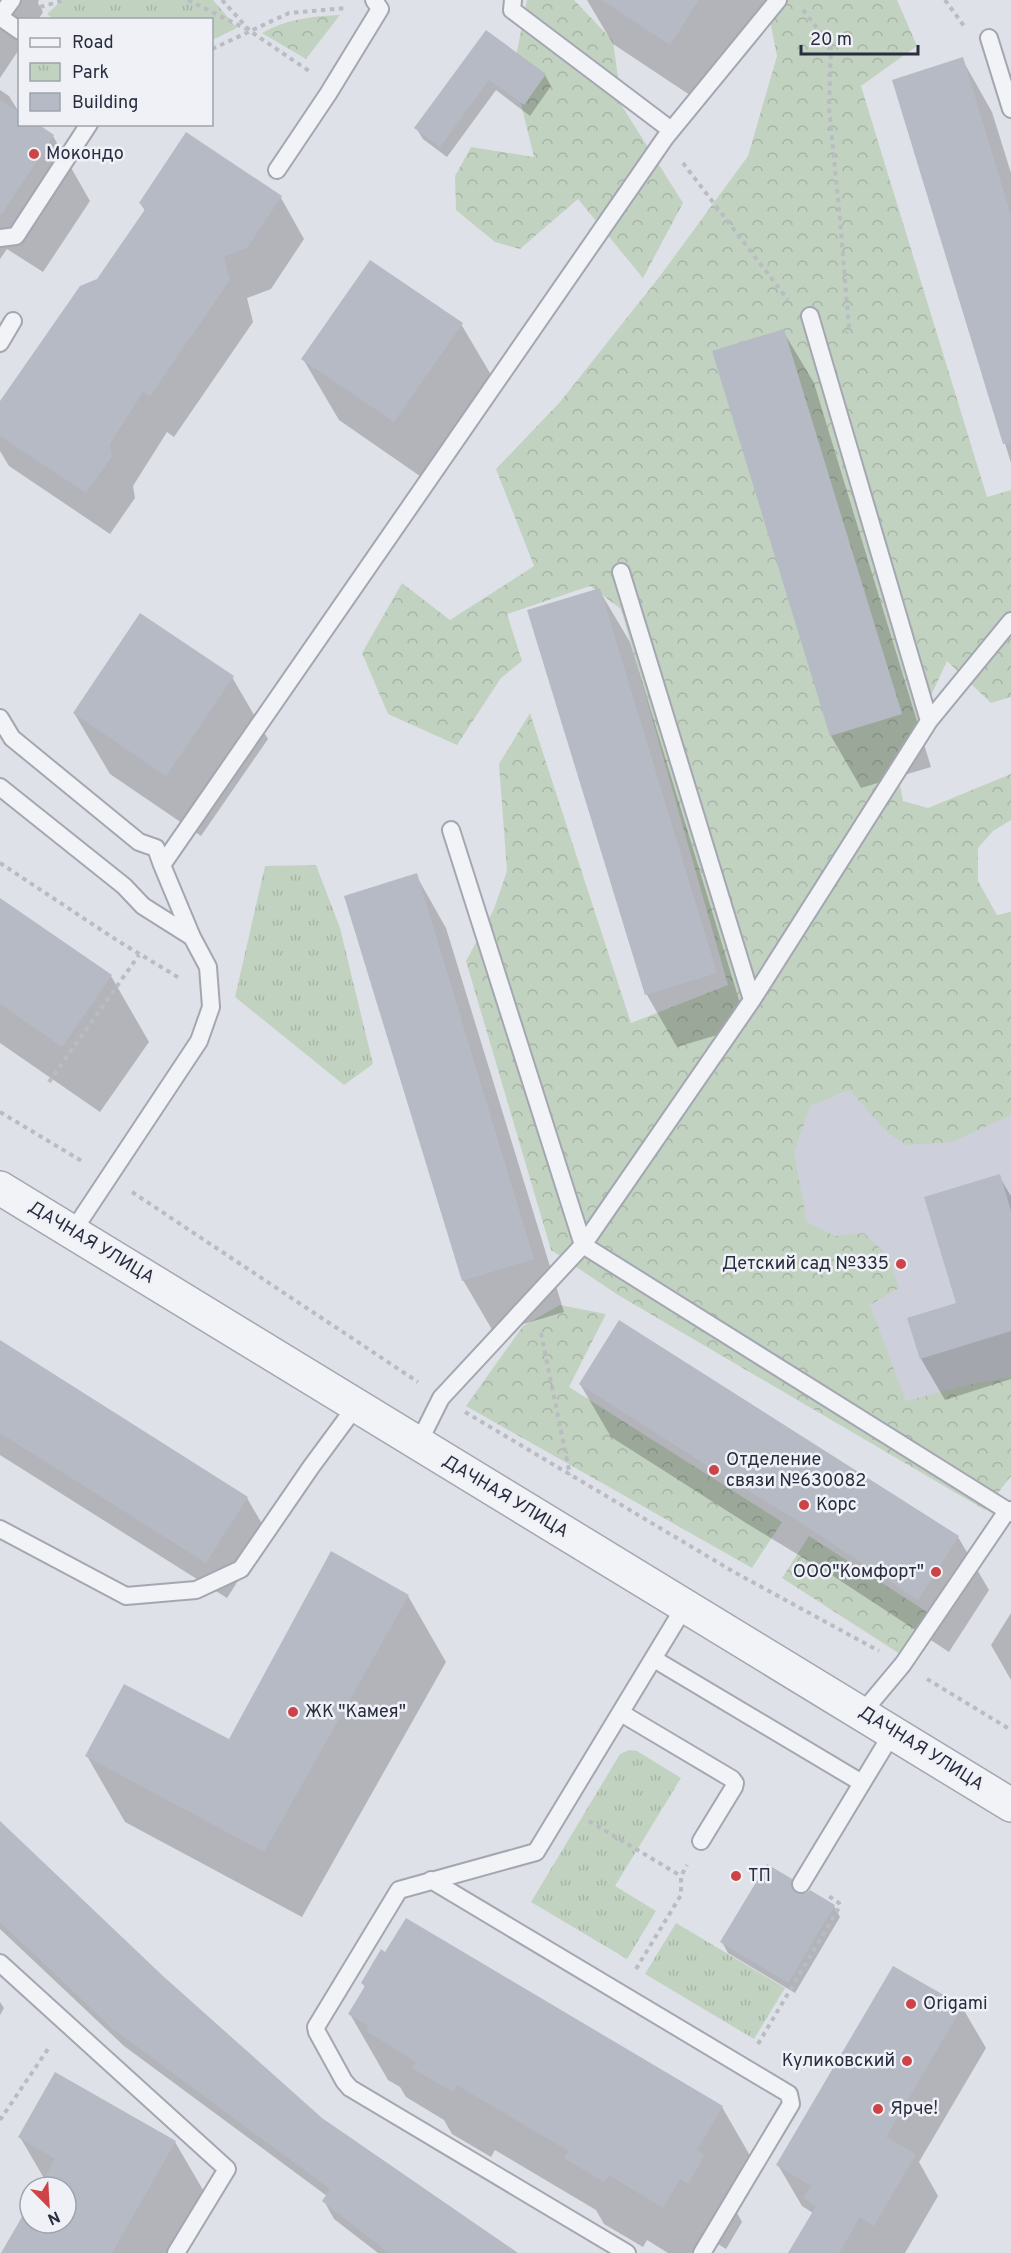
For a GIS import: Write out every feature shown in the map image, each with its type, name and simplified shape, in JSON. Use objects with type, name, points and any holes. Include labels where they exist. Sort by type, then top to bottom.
[{"type":"street","name":"ДАЧНАЯ УЛИЦА","points":[[0,1188],[1011,1805]]},
{"type":"lane","points":[[12,0],[0,17],[18,30]]},
{"type":"lane","points":[[513,0],[512,10],[668,134]]},
{"type":"lane","points":[[162,865],[668,134],[778,0]]},
{"type":"lane","points":[[277,170],[332,86],[377,4]]},
{"type":"lane","points":[[989,38],[1011,109]]},
{"type":"lane","points":[[0,237],[16,236],[88,126]]},
{"type":"lane","points":[[810,316],[929,721]]},
{"type":"lane","points":[[0,343],[13,321]]},
{"type":"lane","points":[[621,572],[752,1000]]},
{"type":"lane","points":[[418,1444],[441,1398],[582,1245],[752,1000],[929,721],[1011,621]]},
{"type":"lane","points":[[0,718],[12,738],[139,842],[156,848],[192,937],[208,967],[211,1007],[199,1041],[73,1231]]},
{"type":"lane","points":[[0,788],[124,886],[142,906],[192,937]]},
{"type":"lane","points":[[451,830],[582,1245],[1010,1511],[903,1664],[862,1713]]},
{"type":"lane","points":[[0,1529],[126,1596],[196,1590],[242,1569],[311,1467],[356,1406]]},
{"type":"lane","points":[[627,2253],[350,2088],[317,2032],[318,2022],[395,1894],[404,1887],[536,1852],[685,1606]]},
{"type":"lane","points":[[654,1659],[862,1783]]},
{"type":"lane","points":[[621,1713],[735,1782],[702,1841]]},
{"type":"lane","points":[[802,1883],[893,1732]]},
{"type":"lane","points":[[431,1880],[789,2094],[791,2104],[702,2253]]},
{"type":"lane","points":[[0,1963],[227,2169],[176,2253]]},
{"type":"path","points":[[188,0],[250,31],[332,86]]},
{"type":"path","points":[[222,0],[250,31]]},
{"type":"path","points":[[213,49],[289,13],[377,4]]},
{"type":"path","points":[[802,9],[831,46],[829,108],[849,329],[827,373]]},
{"type":"path","points":[[668,134],[816,336]]},
{"type":"path","points":[[0,863],[139,955],[189,985],[211,1007]]},
{"type":"path","points":[[49,1082],[139,955]]},
{"type":"path","points":[[0,1112],[108,1176],[441,1398],[734,1572],[903,1664],[1011,1730]]},
{"type":"path","points":[[534,1299],[571,1476]]},
{"type":"path","points":[[565,1807],[681,1876]]},
{"type":"path","points":[[621,1993],[681,1895],[681,1876],[702,1841]]},
{"type":"path","points":[[744,2067],[840,1906],[839,1903],[802,1883]]},
{"type":"path","points":[[0,2120],[66,2022]]},
{"type":"shaded area","name":"Детский сад №335","points":[[1011,922],[1011,1450],[832,1375],[751,1153]]},
{"type":"green space","points":[[62,0],[213,0],[237,28],[213,40],[213,18],[53,18],[47,14]]},
{"type":"green space","points":[[527,0],[574,0],[613,41],[622,106],[683,203],[643,278],[578,199],[520,249],[495,242],[456,210],[455,176],[471,147],[534,157],[513,72]]},
{"type":"green space","points":[[766,0],[897,0],[917,46],[861,86],[987,497],[1011,490],[1011,697],[991,703],[947,661],[897,769],[903,801],[928,808],[1011,774],[1011,820],[993,831],[978,848],[978,881],[997,915],[1011,912],[1011,1115],[952,1142],[907,1145],[889,1134],[849,1090],[810,1106],[794,1153],[807,1222],[835,1236],[864,1233],[889,1257],[899,1288],[870,1305],[906,1401],[975,1383],[1011,1377],[1011,1476],[985,1510],[618,1295],[551,1250],[466,961],[494,909],[507,871],[499,764],[530,713],[631,1023],[728,985],[621,609],[590,586],[507,614],[522,661],[501,678],[457,745],[388,714],[362,653],[402,583],[450,620],[534,566],[496,469],[560,402],[660,276],[748,156],[777,56]]},
{"type":"green space","points":[[340,15],[306,59],[262,33],[281,24],[300,19]]},
{"type":"green space","points":[[316,865],[340,928],[373,1064],[344,1085],[235,997],[265,866]]},
{"type":"green space","points":[[560,1305],[606,1314],[569,1387],[782,1522],[752,1568],[466,1406],[523,1326]]},
{"type":"green space","points":[[809,1536],[927,1612],[900,1654],[782,1578]]},
{"type":"green space","points":[[629,1750],[637,1751],[681,1778],[615,1886],[656,1911],[627,1959],[531,1902],[620,1754]]},
{"type":"green space","points":[[676,1923],[785,1988],[754,2039],[645,1974]]},
{"type":"building","points":[[602,0],[699,0],[670,45]]},
{"type":"building","points":[[486,30],[546,74],[524,105],[489,80],[440,147],[414,128]]},
{"type":"building","points":[[963,57],[1011,215],[1011,443],[1003,444],[892,80]]},
{"type":"building","points":[[0,100],[18,112],[18,126],[41,126],[54,135],[0,217]]},
{"type":"building","points":[[186,132],[282,196],[247,248],[224,257],[230,280],[150,396],[143,392],[110,444],[112,456],[86,493],[0,436],[0,401],[80,286],[97,279],[146,208],[139,203]]},
{"type":"building","points":[[370,260],[463,323],[394,422],[301,359]]},
{"type":"building","points":[[784,329],[902,714],[830,736],[712,351]]},
{"type":"building","points":[[600,588],[717,973],[645,995],[527,610]]},
{"type":"building","points":[[140,613],[234,676],[166,776],[73,713]]},
{"type":"building","points":[[417,873],[534,1259],[462,1281],[344,896]]},
{"type":"building","points":[[0,898],[112,975],[62,1047],[0,1004]]},
{"type":"building","points":[[1000,1174],[1011,1211],[1011,1331],[920,1359],[907,1318],[956,1303],[924,1197]]},
{"type":"building","points":[[619,1320],[959,1536],[918,1600],[798,1521],[579,1384]]},
{"type":"building","points":[[0,1340],[248,1497],[206,1563],[0,1433]]},
{"type":"building","name":"ЖК \"Камея\"","points":[[331,1551],[409,1595],[264,1852],[85,1756],[124,1684],[229,1739]]},
{"type":"building","points":[[0,1821],[163,1976],[322,2118],[518,2253],[389,2253],[322,2201],[330,2189],[113,2029],[0,1922]]},
{"type":"building","points":[[767,1864],[792,1879],[792,1889],[796,1893],[806,1893],[810,1890],[835,1905],[788,1983],[720,1942]]},
{"type":"building","points":[[406,1918],[723,2106],[697,2150],[705,2155],[688,2184],[680,2179],[663,2208],[609,2175],[604,2182],[564,2158],[568,2151],[457,2085],[453,2092],[432,2080],[412,2068],[416,2062],[366,2031],[369,2026],[348,2014],[365,1986],[361,1983],[381,1949],[385,1952]]},
{"type":"building","points":[[893,1966],[963,2006],[886,2137],[916,2154],[874,2226],[860,2217],[839,2253],[788,2253],[816,2206],[803,2198],[811,2186],[776,2165]]},
{"type":"building","points":[[55,2072],[176,2141],[112,2253],[1,2253],[18,2224],[18,2235],[78,2235],[78,2175],[46,2175],[55,2159],[18,2137]]},
{"type":"place","name":"Мокондо","points":[[34,154]]},
{"type":"place","name":"Детский сад №335","points":[[901,1264]]},
{"type":"place","name":"Отделение связи №630082","points":[[714,1470]]},
{"type":"place","name":"Корс","points":[[804,1505]]},
{"type":"place","name":"ООО\"Комфорт\"","points":[[936,1572]]},
{"type":"place","name":"ЖК \"Камея\"","points":[[293,1712]]},
{"type":"place","name":"ТП","points":[[736,1876]]},
{"type":"place","name":"Origami","points":[[911,2004]]},
{"type":"place","name":"Куликовский","points":[[907,2061]]},
{"type":"place","name":"Ярче!","points":[[878,2109]]}]
